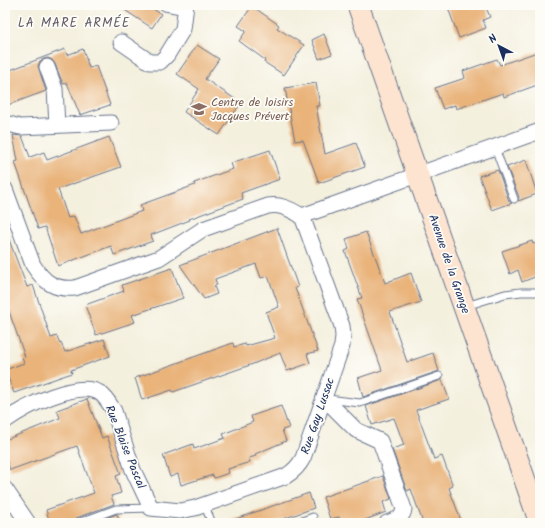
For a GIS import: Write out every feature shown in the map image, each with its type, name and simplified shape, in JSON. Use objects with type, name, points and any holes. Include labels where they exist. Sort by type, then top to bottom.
[{"type":"street","name":"Avenue de la Grange","points":[[358,5],[540,523]]},
{"type":"street","points":[[121,42],[150,62],[160,62],[167,55],[183,30],[186,8]]},
{"type":"street","points":[[47,67],[55,89],[57,125]]},
{"type":"street","points":[[5,123],[20,127],[111,123]]},
{"type":"street","points":[[5,189],[33,265],[46,282],[66,289],[75,288],[159,258],[203,229],[268,206],[277,205],[288,208],[302,216],[540,131]]},
{"type":"street","name":"Rue Gay Lussac","points":[[151,508],[180,511],[286,476],[299,466],[342,346],[343,336],[342,326],[302,216]]},
{"type":"street","name":"Rue Blaise Pascal","points":[[5,421],[34,403],[78,389],[101,393],[109,402],[114,411],[133,470],[151,508]]},
{"type":"street","points":[[324,398],[356,430],[380,441],[404,509],[400,518],[386,523]]},
{"type":"street","points":[[5,489],[28,523]]},
{"type":"lane","points":[[162,5],[165,7],[186,8]]},
{"type":"lane","points":[[495,148],[514,199]]},
{"type":"lane","points":[[464,307],[506,294],[540,292]]},
{"type":"lane","points":[[324,398],[360,403],[439,376]]},
{"type":"lane","points":[[204,504],[212,523]]},
{"type":"lane","points":[[78,523],[116,509],[151,508]]},
{"type":"lane","points":[[297,523],[313,517]]},
{"type":"building","points":[[117,5],[147,5],[161,14],[152,28]]},
{"type":"building","points":[[447,5],[485,5],[490,17],[483,20],[486,28],[459,38]]},
{"type":"building","points":[[252,6],[279,25],[277,28],[304,45],[284,75],[264,62],[265,60],[239,41],[246,31],[238,26]]},
{"type":"building","points":[[324,34],[332,54],[319,59],[312,40]]},
{"type":"building","points":[[197,45],[219,59],[205,79],[241,103],[219,135],[184,112],[199,89],[177,74]]},
{"type":"building","points":[[65,49],[67,55],[83,49],[89,68],[96,66],[110,105],[80,115],[67,83],[63,84],[55,64],[48,58],[40,61],[38,66],[46,91],[5,106],[5,72]]},
{"type":"building","points":[[540,51],[540,84],[504,97],[503,93],[456,109],[455,105],[443,109],[435,88],[465,78],[463,71],[497,59],[500,65]]},
{"type":"building","points":[[316,83],[320,106],[316,106],[325,154],[356,143],[365,167],[319,183],[303,140],[295,141],[285,88]]},
{"type":"building","points":[[13,135],[22,136],[30,157],[44,152],[47,160],[109,137],[121,167],[58,189],[68,218],[74,216],[81,234],[142,211],[140,205],[195,185],[194,183],[233,169],[231,163],[270,150],[280,179],[241,193],[243,199],[151,235],[153,241],[114,255],[111,246],[58,266],[45,227],[38,229],[15,162],[18,161]]},
{"type":"building","points":[[526,160],[537,194],[518,201],[519,197],[507,167]]},
{"type":"building","points":[[498,170],[509,201],[512,203],[492,210],[479,176]]},
{"type":"building","points":[[277,228],[298,287],[295,288],[318,351],[307,354],[310,363],[287,371],[280,353],[173,392],[172,390],[142,400],[135,378],[233,343],[234,347],[245,344],[246,346],[275,338],[266,312],[279,307],[268,276],[261,278],[256,264],[215,279],[217,285],[214,286],[217,294],[204,299],[180,265]]},
{"type":"building","points":[[6,232],[27,287],[33,285],[51,338],[57,336],[65,352],[104,339],[110,356],[71,370],[72,373],[14,393],[5,370],[24,363],[22,358],[25,357],[5,300]]},
{"type":"building","points":[[366,232],[385,283],[411,273],[421,302],[390,312],[407,362],[433,353],[439,371],[363,397],[358,378],[382,370],[357,299],[362,298],[345,251],[349,249],[346,239]]},
{"type":"building","points":[[532,241],[533,244],[540,242],[540,275],[522,282],[518,270],[510,274],[502,251]]},
{"type":"building","points":[[172,268],[183,298],[132,315],[135,322],[96,335],[85,305],[124,291],[122,285]]},
{"type":"building","points":[[442,380],[449,399],[416,410],[434,459],[442,456],[453,486],[449,488],[462,523],[423,523],[411,489],[407,491],[392,449],[404,445],[394,418],[372,425],[366,406]]},
{"type":"building","points":[[87,399],[102,438],[107,436],[121,474],[116,476],[121,493],[111,496],[114,504],[76,518],[73,523],[50,523],[46,510],[94,493],[77,446],[10,470],[5,456],[5,440],[60,418],[57,410]]},
{"type":"building","points":[[281,406],[289,428],[282,430],[286,441],[255,454],[256,456],[249,458],[250,462],[228,469],[229,473],[214,478],[213,475],[181,485],[178,474],[170,477],[163,455],[193,444],[194,449],[225,438],[223,434],[253,422],[251,416]]},
{"type":"building","points":[[383,476],[391,499],[383,502],[386,512],[357,523],[341,523],[339,517],[330,519],[323,497]]},
{"type":"building","points":[[309,493],[314,508],[272,523],[231,523],[230,521]]},
{"type":"building","points":[[117,514],[120,523],[92,523]]},
{"type":"place","name":"Centre de loisirs Jacques Prévert","points":[[199,109]]},
{"type":"district","name":"LA MARE ARMÉE","points":[[74,23]]}]
